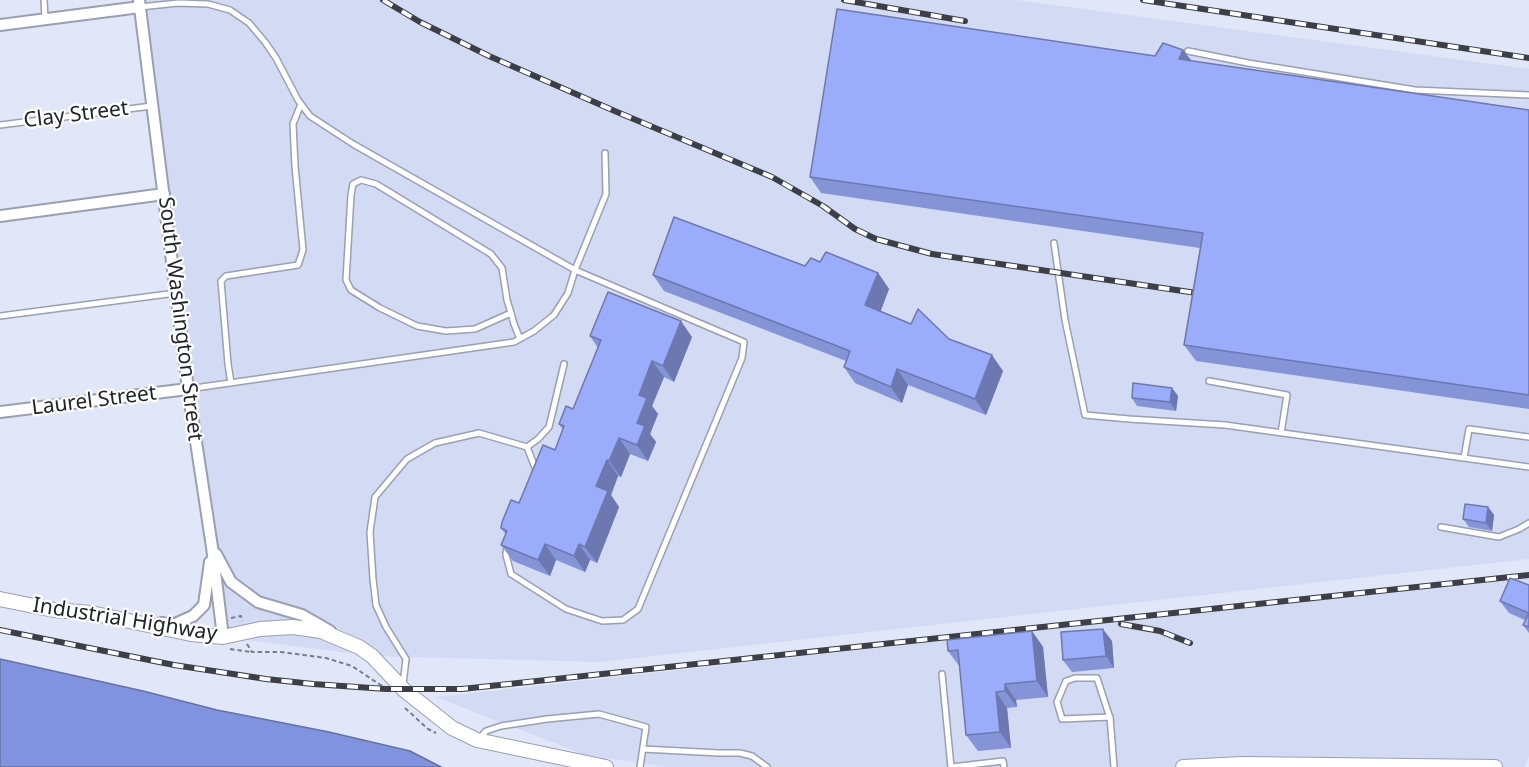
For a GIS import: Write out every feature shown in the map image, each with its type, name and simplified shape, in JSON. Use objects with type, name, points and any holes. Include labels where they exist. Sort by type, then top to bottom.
[{"type":"street","points":[[0,25],[139,3]]},
{"type":"street","name":"South Washington Street","points":[[139,3],[188,389],[223,637]]},
{"type":"street","points":[[0,216],[164,194]]},
{"type":"street","name":"Laurel Street","points":[[0,412],[188,389]]},
{"type":"street","points":[[132,622],[175,624],[193,616],[204,605],[212,547]]},
{"type":"street","points":[[212,547],[231,582],[258,602],[302,615],[359,647]]},
{"type":"street","name":"Industrial Highway","points":[[0,599],[54,610],[91,613],[191,634],[223,637],[260,629],[293,627],[321,631],[359,647],[372,656],[402,688],[452,728],[477,740],[606,767]]},
{"type":"street","points":[[1183,767],[1242,764],[1495,767]]},
{"type":"lane","points":[[44,0],[45,19]]},
{"type":"lane","points":[[139,3],[208,4],[230,10],[249,23],[265,42],[310,116],[352,144],[575,270],[744,342],[742,358],[638,609],[623,620],[602,621],[566,609],[511,574],[506,555],[507,544]]},
{"type":"lane","points":[[1188,51],[1414,90],[1529,96]]},
{"type":"lane","points":[[231,383],[221,281],[226,276],[298,265],[303,250],[293,124],[301,104]]},
{"type":"lane","name":"Clay Street","points":[[0,125],[152,106]]},
{"type":"lane","points":[[188,389],[514,342],[520,339],[554,315],[568,292],[606,194],[605,153]]},
{"type":"lane","points":[[511,313],[474,329],[446,331],[417,326],[380,308],[351,290],[346,280],[353,184],[361,180],[376,184],[491,254],[502,268],[511,313],[520,339]]},
{"type":"lane","points":[[1054,243],[1065,320],[1085,415],[1225,425],[1529,467]]},
{"type":"lane","points":[[0,316],[176,293]]},
{"type":"lane","points":[[527,447],[549,427],[564,364]]},
{"type":"lane","points":[[1209,381],[1287,395],[1281,433]]},
{"type":"lane","points":[[1464,458],[1469,429],[1529,436]]},
{"type":"lane","points":[[402,688],[406,659],[386,627],[376,604],[370,532],[375,497],[407,459],[435,443],[479,432],[527,447]]},
{"type":"lane","points":[[527,447],[537,472]]},
{"type":"lane","points":[[1441,527],[1499,537],[1529,524]]},
{"type":"lane","points":[[942,674],[951,767],[1003,761],[1004,767]]},
{"type":"lane","points":[[1110,717],[1062,719],[1057,702],[1066,681],[1075,678],[1097,678],[1110,717],[1114,767]]},
{"type":"lane","points":[[477,740],[486,731],[501,726],[599,714],[646,727],[640,767]]},
{"type":"lane","points":[[643,749],[740,753],[752,756],[766,767]]},
{"type":"path","points":[[248,646],[252,652],[281,652],[326,658],[352,666],[386,689]]},
{"type":"path","points":[[404,707],[428,729],[439,734]]},
{"type":"shaded area","points":[[136,0],[1017,0],[1529,69],[1529,559],[600,662],[372,656],[223,637]]},
{"type":"shaded area","points":[[1529,576],[1529,756],[1525,767],[668,767],[585,755],[436,697]]},
{"type":"water","points":[[0,659],[217,710],[410,751],[441,767],[0,767]]},
{"type":"building","points":[[837,9],[1155,56],[1163,43],[1183,50],[1179,59],[1529,110],[1529,395],[1184,345],[1203,233],[810,177]]},
{"type":"building","points":[[674,217],[805,266],[811,258],[820,262],[826,252],[878,273],[865,305],[911,324],[918,309],[949,339],[992,355],[975,399],[897,369],[891,387],[844,367],[850,351],[653,275]]},
{"type":"building","points":[[608,292],[681,321],[663,366],[652,361],[639,395],[647,398],[637,423],[645,426],[637,445],[619,438],[609,461],[607,460],[596,486],[608,491],[585,547],[579,544],[574,556],[545,544],[538,560],[501,545],[507,531],[501,528],[502,522],[511,500],[519,503],[543,445],[555,450],[564,426],[559,424],[566,406],[573,409],[601,340],[590,336]]},
{"type":"building","points":[[1133,383],[1172,388],[1170,402],[1132,398]]},
{"type":"building","points":[[1465,504],[1488,507],[1486,523],[1463,519]]},
{"type":"building","points":[[1510,578],[1529,585],[1529,613],[1500,601]]},
{"type":"building","points":[[1529,613],[1529,627],[1523,625]]},
{"type":"building","points":[[1103,629],[1106,656],[1063,660],[1061,632]]},
{"type":"building","points":[[1032,631],[1037,681],[1005,684],[1005,691],[996,692],[1000,732],[966,735],[958,650],[948,651],[947,640]]},
{"type":"railway","points":[[383,0],[420,22],[489,56],[772,177],[823,206],[855,229],[876,239],[932,254],[1210,295]]},
{"type":"railway","points":[[844,0],[965,21]]},
{"type":"railway","points":[[1143,0],[1529,58]]},
{"type":"railway","points":[[0,630],[174,665],[266,679],[386,689],[462,689],[1529,575]]},
{"type":"railway","points":[[1121,624],[1160,631],[1190,643]]}]
